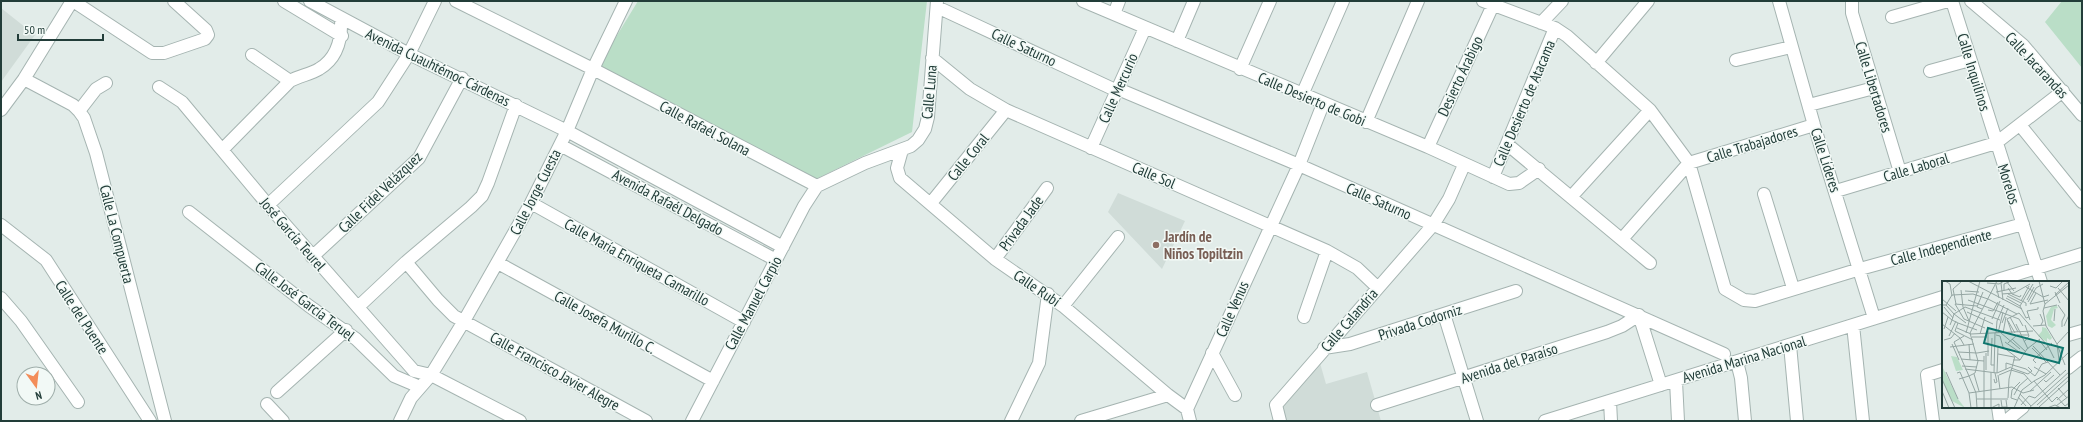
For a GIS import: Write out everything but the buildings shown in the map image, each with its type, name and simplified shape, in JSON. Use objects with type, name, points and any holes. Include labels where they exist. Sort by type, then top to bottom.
[{"type":"street","points":[[1,110],[24,79],[73,1],[152,52],[164,53],[205,39],[208,35],[206,30],[174,1]]},
{"type":"street","points":[[284,1],[342,36]]},
{"type":"street","name":"Avenida Cuauhtémoc Cárdenas","points":[[310,1],[408,54],[462,78],[567,130]]},
{"type":"street","points":[[268,205],[378,102],[408,54],[435,1]]},
{"type":"street","name":"Calle Rafaél Solana","points":[[456,1],[593,69],[817,186]]},
{"type":"street","name":"Calle Desierto de Gobi","points":[[1083,1],[1240,69],[1428,147],[1464,165],[1509,184],[1519,183],[1539,169]]},
{"type":"street","points":[[1114,14],[1119,1]]},
{"type":"street","points":[[1177,41],[1194,1]]},
{"type":"street","points":[[1240,69],[1270,1]]},
{"type":"street","points":[[1302,95],[1343,1]]},
{"type":"street","points":[[1366,122],[1418,1]]},
{"type":"street","points":[[1541,23],[1562,1]]},
{"type":"street","points":[[1596,62],[1648,1]]},
{"type":"street","name":"Calle Líderes","points":[[1779,1],[1808,105],[1836,191],[1874,318]]},
{"type":"street","name":"Calle Libertadores","points":[[1852,1],[1852,13],[1900,172]]},
{"type":"street","points":[[1892,17],[1948,1]]},
{"type":"street","name":"Calle Inquilinos","points":[[1952,1],[1996,143]]},
{"type":"street","name":"Calle Jacarandas","points":[[1971,1],[2023,45],[2082,115]]},
{"type":"street","name":"Calle Jorge Cuesta","points":[[400,421],[411,398],[431,375],[464,321],[531,203],[567,130],[624,2]]},
{"type":"street","points":[[1488,3],[1555,28],[1567,36],[1650,110],[1689,163],[1622,239]]},
{"type":"street","name":"Desierto Árabigo","points":[[1428,147],[1488,3]]},
{"type":"street","name":"Calle Luna","points":[[817,186],[865,163],[911,146],[918,140],[925,129],[928,117],[937,4]]},
{"type":"street","name":"Calle Saturno","points":[[937,4],[1114,89],[1299,165],[1724,354]]},
{"type":"street","points":[[222,150],[290,81],[303,74],[318,70],[328,62],[337,49],[342,36],[341,18]]},
{"type":"street","name":"Calle Mercurio","points":[[1091,148],[1114,89],[1145,28]]},
{"type":"street","name":"Calle Desierto de Atacama","points":[[1493,178],[1555,28]]},
{"type":"street","points":[[1736,60],[1791,47]]},
{"type":"street","points":[[252,55],[290,81]]},
{"type":"street","name":"Calle Sol","points":[[932,58],[970,89],[1006,110],[1327,251],[1357,268],[1377,287]]},
{"type":"street","points":[[1930,71],[1970,60]]},
{"type":"street","name":"Calle Fidel Velázquez","points":[[312,257],[419,158],[462,78]]},
{"type":"street","name":"Calle La Compuerta","points":[[24,79],[72,105],[84,118],[96,153],[165,421]]},
{"type":"street","points":[[79,111],[96,89],[106,84]]},
{"type":"street","name":"José García Teurel","points":[[159,87],[182,102],[312,257],[414,371],[431,375]]},
{"type":"street","points":[[1808,105],[1874,88]]},
{"type":"street","points":[[1996,143],[2063,91]]},
{"type":"street","name":"Calle Venus","points":[[1187,409],[1299,165],[1323,104]]},
{"type":"street","points":[[358,307],[406,262],[482,196],[488,184],[516,106]]},
{"type":"street","name":"Calle Coral","points":[[931,204],[1006,110]]},
{"type":"street","points":[[1571,197],[1650,110]]},
{"type":"street","name":"Calle Trabajadores","points":[[1689,163],[1814,125]]},
{"type":"street","points":[[2020,125],[2082,202]]},
{"type":"street","name":"Avenida Rafaél Delgado","points":[[567,130],[783,247]]},
{"type":"street","name":"Calle Laboral","points":[[1836,191],[1996,143]]},
{"type":"street","name":"Morelos","points":[[1996,143],[2041,281]]},
{"type":"street","points":[[1507,144],[1539,169],[1650,263]]},
{"type":"street","name":"Avenida Rafaél Delgado","points":[[560,145],[776,260]]},
{"type":"street","name":"Calle Rubí","points":[[902,150],[897,173],[900,178],[995,259],[1048,294],[1168,395],[1187,409]]},
{"type":"street","name":"Calle Independiente","points":[[1689,163],[1725,289],[1729,293],[1749,302],[1793,288],[2023,224]]},
{"type":"street","name":"Calle Calandria","points":[[1280,421],[1276,405],[1377,287],[1433,225],[1449,199],[1464,165]]},
{"type":"street","name":"Calle Manuel Carpio","points":[[692,421],[804,206],[817,186]]},
{"type":"street","name":"Privada Jade","points":[[995,259],[1047,188]]},
{"type":"street","points":[[1764,194],[1793,288]]},
{"type":"street","name":"Calle María Enriqueta Camarillo","points":[[531,203],[744,322]]},
{"type":"street","name":"Calle José García Teruel","points":[[189,212],[309,306],[346,330],[394,376],[420,387]]},
{"type":"street","name":"Calle del Puente","points":[[1,225],[46,260],[150,421]]},
{"type":"street","points":[[1063,306],[1118,237]]},
{"type":"street","points":[[1304,317],[1327,251]]},
{"type":"street","points":[[1994,281],[2082,254]]},
{"type":"street","name":"Calle Francisco Javier Alegre","points":[[406,262],[442,305],[464,321],[646,421]]},
{"type":"street","name":"Calle Josefa Murillo C.","points":[[498,263],[712,381]]},
{"type":"street","name":"Privada Codorniz","points":[[1324,348],[1350,344],[1516,291]]},
{"type":"street","points":[[1011,421],[1039,363],[1048,294]]},
{"type":"street","name":"Avenida Marina Nacional","points":[[1546,421],[1942,297]]},
{"type":"street","points":[[1,298],[21,321],[78,402]]},
{"type":"street","points":[[1444,314],[1477,421]]},
{"type":"street","points":[[1639,316],[1661,385]]},
{"type":"street","name":"Avenida del Paraíso","points":[[1377,405],[1607,332],[1622,326],[1639,316]]},
{"type":"street","points":[[1853,325],[1863,421]]},
{"type":"street","points":[[277,392],[346,330]]},
{"type":"street","points":[[2069,335],[2082,331]]},
{"type":"street","points":[[1790,345],[1797,421]]},
{"type":"street","points":[[1212,353],[1235,395]]},
{"type":"street","points":[[2069,367],[2082,357]]},
{"type":"street","points":[[1737,362],[1741,378],[1745,421]]},
{"type":"street","points":[[1933,421],[1926,375],[1942,370]]},
{"type":"street","points":[[431,375],[520,421]]},
{"type":"street","points":[[1676,381],[1678,421]]},
{"type":"street","points":[[1081,421],[1168,395]]},
{"type":"street","points":[[1610,401],[1611,421]]},
{"type":"street","points":[[267,404],[283,421]]},
{"type":"street","points":[[1998,408],[2000,421]]},
{"type":"street","points":[[2006,421],[2022,408]]},
{"type":"street","points":[[1187,409],[1190,421]]},
{"type":"shaded area","points":[[1,8],[35,35],[1,82]]},
{"type":"shaded area","name":"Jardín de Niños Topiltzin","points":[[1118,193],[1185,221],[1162,269],[1108,212]]},
{"type":"shaded area","points":[[1320,363],[1326,384],[1367,372],[1381,421],[1283,421],[1280,409]]},
{"type":"green space","points":[[638,1],[927,1],[912,132],[816,179],[597,68]]},
{"type":"green space","points":[[2062,1],[2082,1],[2082,68],[2045,22]]},
{"type":"place","name":"Jardín de Niños Topiltzin","points":[[1156,245]]}]
